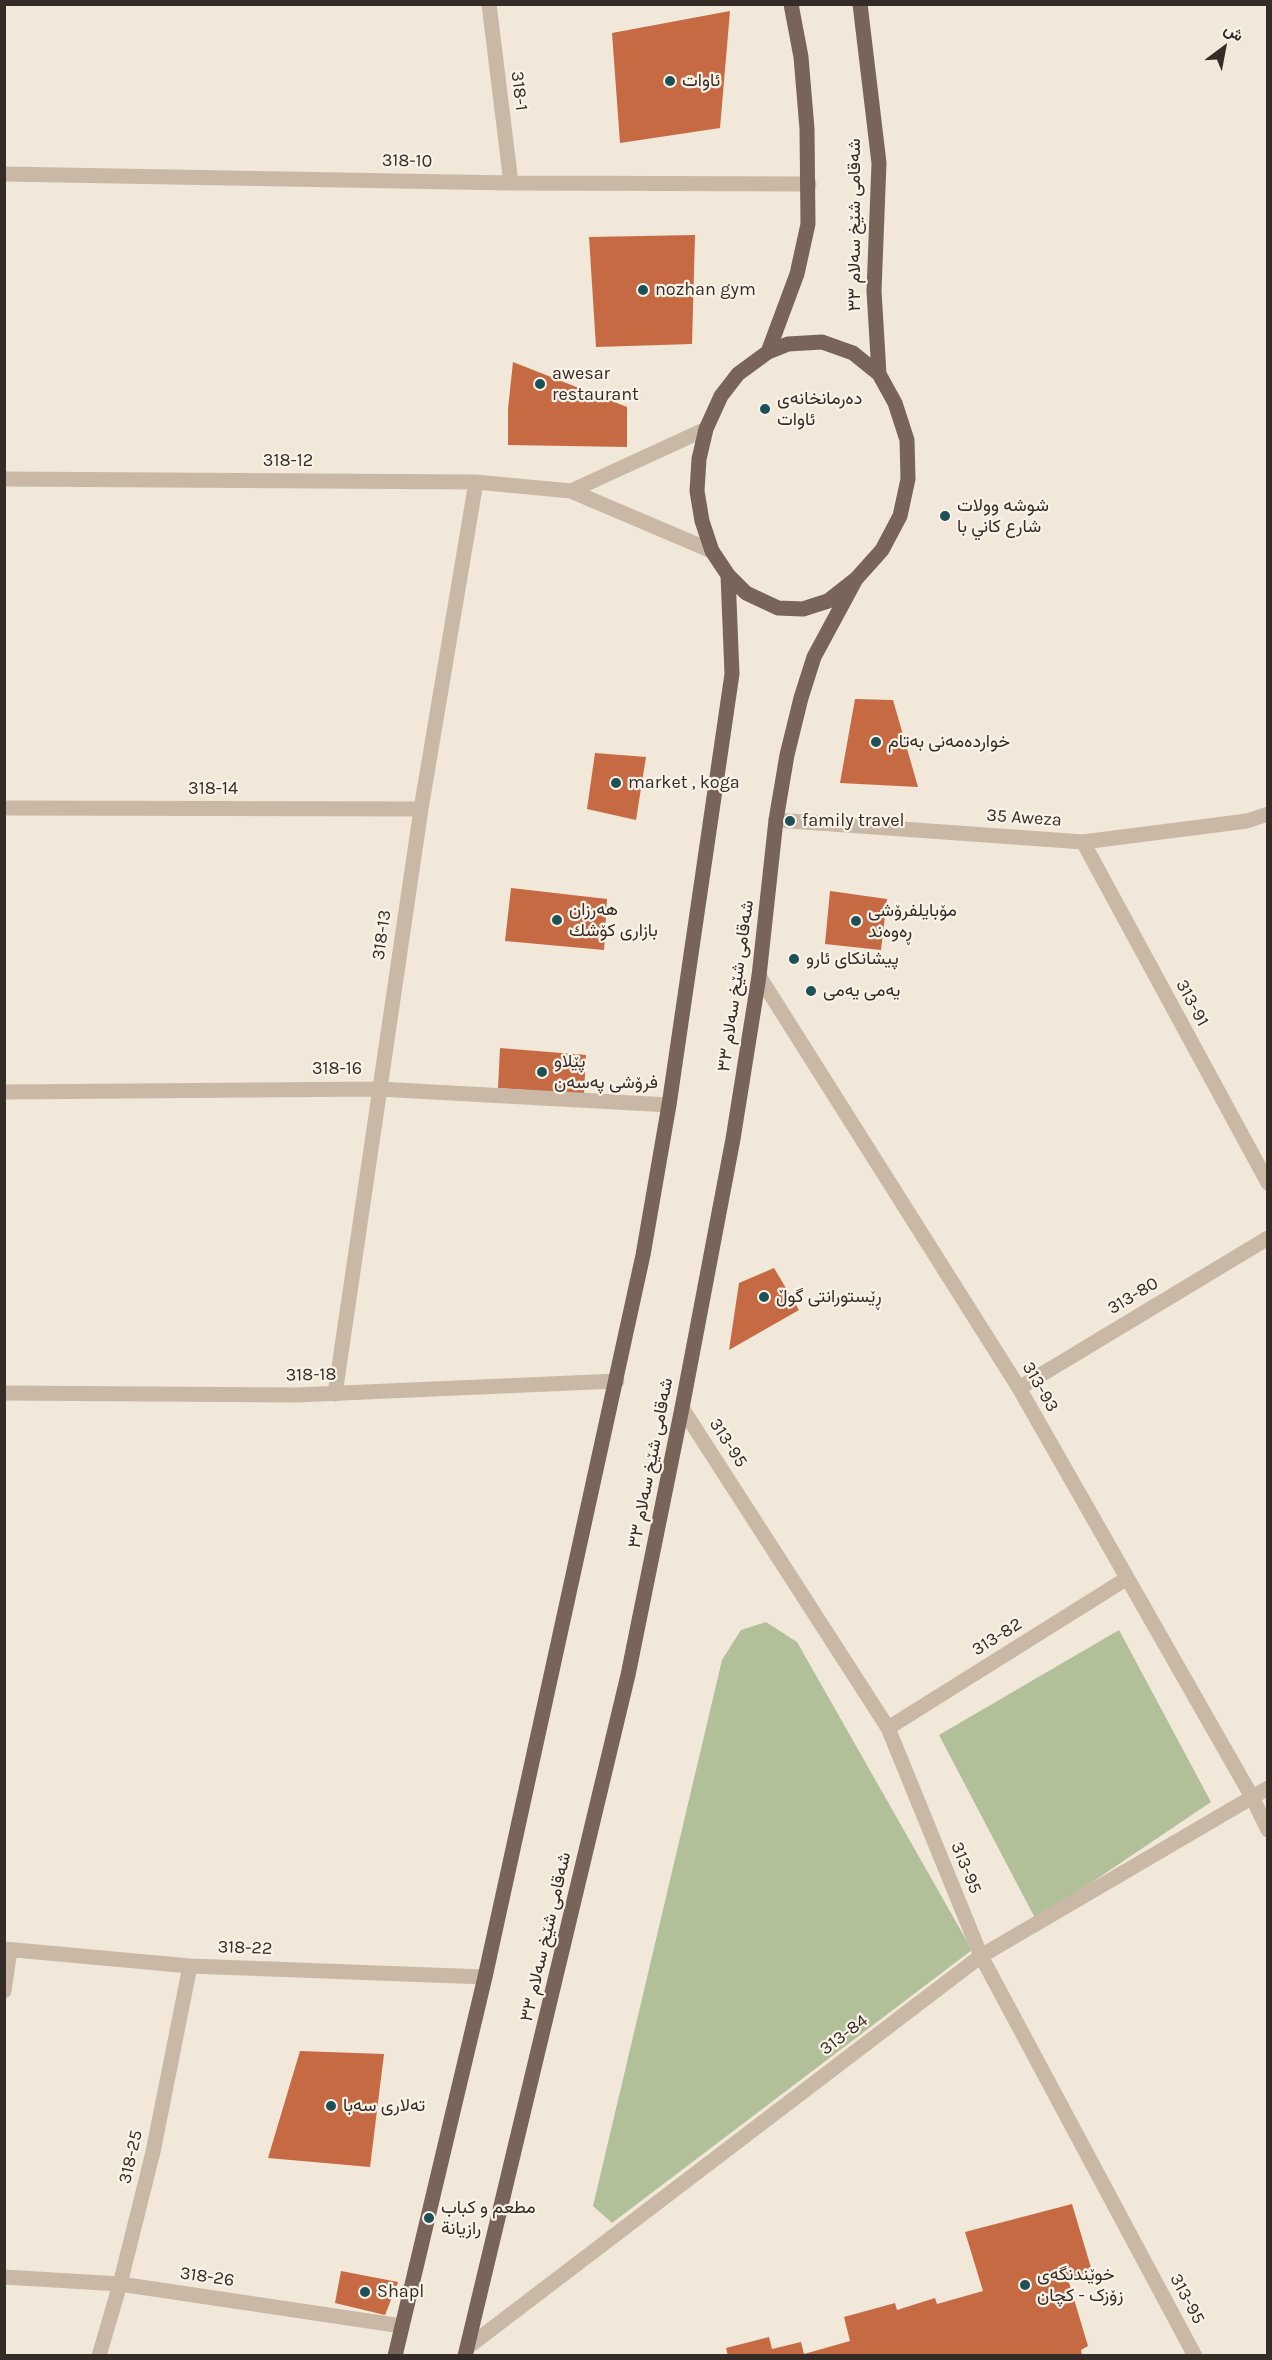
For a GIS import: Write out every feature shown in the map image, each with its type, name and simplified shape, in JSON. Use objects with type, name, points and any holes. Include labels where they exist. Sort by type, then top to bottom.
[{"type":"main road","points":[[768,352],[797,274],[808,224],[801,57],[791,4]]},
{"type":"main road","name":"شەقامی شێخ سەلام ٣٣","points":[[861,4],[879,164],[874,291],[879,374]]},
{"type":"main road","name":"شەقامی شێخ سەلام ٣٣","points":[[822,342],[853,353],[879,374],[895,403],[907,440],[908,479],[900,516],[882,550],[856,579],[828,601],[803,609],[778,608],[746,593],[728,575],[712,551],[702,522],[697,491],[699,459],[706,429],[721,396],[738,374],[768,352],[788,344],[822,342]]},
{"type":"main road","points":[[395,2355],[485,1977],[644,1255],[669,1105],[732,674],[728,575]]},
{"type":"main road","name":"شەقامی شێخ سەلام ٣٣","points":[[467,2351],[628,1675],[682,1408],[733,1139],[759,976],[776,820],[786,756],[814,657],[856,579]]},
{"type":"street","name":"318-1","points":[[489,4],[511,183]]},
{"type":"street","name":"318-10","points":[[4,174],[511,183],[808,184]]},
{"type":"street","name":"318-12","points":[[571,490],[706,429]]},
{"type":"street","name":"318-12","points":[[4,479],[476,482],[571,490],[712,551]]},
{"type":"street","name":"318-13","points":[[335,1394],[421,809],[476,482]]},
{"type":"street","name":"318-14","points":[[4,808],[421,809]]},
{"type":"street","name":"35 Aweza","points":[[776,820],[1083,842],[1247,821],[1268,814]]},
{"type":"street","points":[[1247,821],[1268,824]]},
{"type":"street","name":"313-91","points":[[1083,842],[1268,1183]]},
{"type":"street","name":"313-93","points":[[759,976],[1019,1388],[1252,1797],[1268,1830]]},
{"type":"street","name":"318-16","points":[[4,1092],[379,1089],[669,1105]]},
{"type":"street","name":"313-80","points":[[1019,1388],[1268,1238]]},
{"type":"street","name":"318-18","points":[[4,1393],[335,1394],[617,1381]]},
{"type":"street","name":"313-95","points":[[682,1408],[888,1728],[981,1956],[1195,2355]]},
{"type":"street","name":"313-82","points":[[888,1728],[1126,1579]]},
{"type":"street","name":"313-84","points":[[467,2351],[981,1956],[1268,1788]]},
{"type":"street","points":[[4,1991],[7,1949]]},
{"type":"street","name":"318-22","points":[[7,1949],[190,1966],[485,1977]]},
{"type":"street","name":"318-25","points":[[99,2355],[120,2284],[153,2152],[190,1966]]},
{"type":"street","name":"318-26","points":[[4,2277],[120,2284],[402,2326]]},
{"type":"green space","points":[[766,1622],[797,1642],[972,1950],[612,2223],[593,2206],[722,1660],[741,1630]]},
{"type":"green space","points":[[1119,1630],[1211,1802],[1036,1920],[939,1735]]},
{"type":"building","name":"ئاوات","points":[[730,11],[720,128],[620,143],[612,33]]},
{"type":"building","name":"nozhan gym","points":[[695,235],[692,344],[596,347],[589,237]]},
{"type":"building","name":"awesar restaurant","points":[[513,362],[627,407],[627,447],[508,445],[508,409]]},
{"type":"building","name":"خواردەمەنی بەتام","points":[[855,699],[893,700],[918,787],[840,783]]},
{"type":"building","name":"market , koga","points":[[595,753],[646,757],[636,820],[587,809]]},
{"type":"building","name":"هەرزان بازاری کۆشك","points":[[511,888],[607,899],[604,950],[505,941]]},
{"type":"building","name":"مۆبایلفرۆشی ڕەوەند","points":[[830,891],[887,899],[881,950],[825,944]]},
{"type":"building","name":"پێلاو فرۆشی پەسەن","points":[[500,1048],[586,1055],[584,1094],[498,1088]]},
{"type":"building","name":"ڕێستورانتی گوڵ","points":[[774,1268],[799,1310],[729,1350],[739,1283]]},
{"type":"building","name":"تەلاری سەبا","points":[[300,2051],[384,2054],[370,2167],[268,2158]]},
{"type":"building","name":"خوێندنگەی زۆزک - کچان","points":[[1072,2204],[1092,2271],[1068,2279],[1088,2346],[1081,2350],[1082,2356],[728,2356],[726,2348],[769,2337],[772,2349],[801,2342],[804,2354],[850,2341],[844,2317],[895,2303],[897,2310],[935,2298],[937,2304],[983,2291],[965,2232]]},
{"type":"building","name":"Shapl","points":[[341,2271],[398,2282],[385,2315],[335,2303]]},
{"type":"place","name":"ئاوات","points":[[670,81]]},
{"type":"place","name":"nozhan gym","points":[[643,290]]},
{"type":"place","name":"awesar restaurant","points":[[540,384]]},
{"type":"place","name":"دەرمانخانەی ئاوات","points":[[765,409]]},
{"type":"place","name":"شوشه وولات شارع كاني با","points":[[945,516]]},
{"type":"place","name":"خواردەمەنی بەتام","points":[[876,742]]},
{"type":"place","name":"market , koga","points":[[616,783]]},
{"type":"place","name":"family travel","points":[[790,821]]},
{"type":"place","name":"هەرزان بازاری کۆشك","points":[[557,920]]},
{"type":"place","name":"مۆبایلفرۆشی ڕەوەند","points":[[856,921]]},
{"type":"place","name":"پیشانکای ئارو","points":[[794,959]]},
{"type":"place","name":"یەمی یەمی","points":[[811,991]]},
{"type":"place","name":"پێلاو فرۆشی پەسەن","points":[[542,1072]]},
{"type":"place","name":"ڕێستورانتی گوڵ","points":[[764,1297]]},
{"type":"place","name":"تەلاری سەبا","points":[[331,2106]]},
{"type":"place","name":"مطعم و كباب رازيانة","points":[[429,2218]]},
{"type":"place","name":"خوێندنگەی زۆزک - کچان","points":[[1025,2285]]},
{"type":"place","name":"Shapl","points":[[365,2292]]}]
